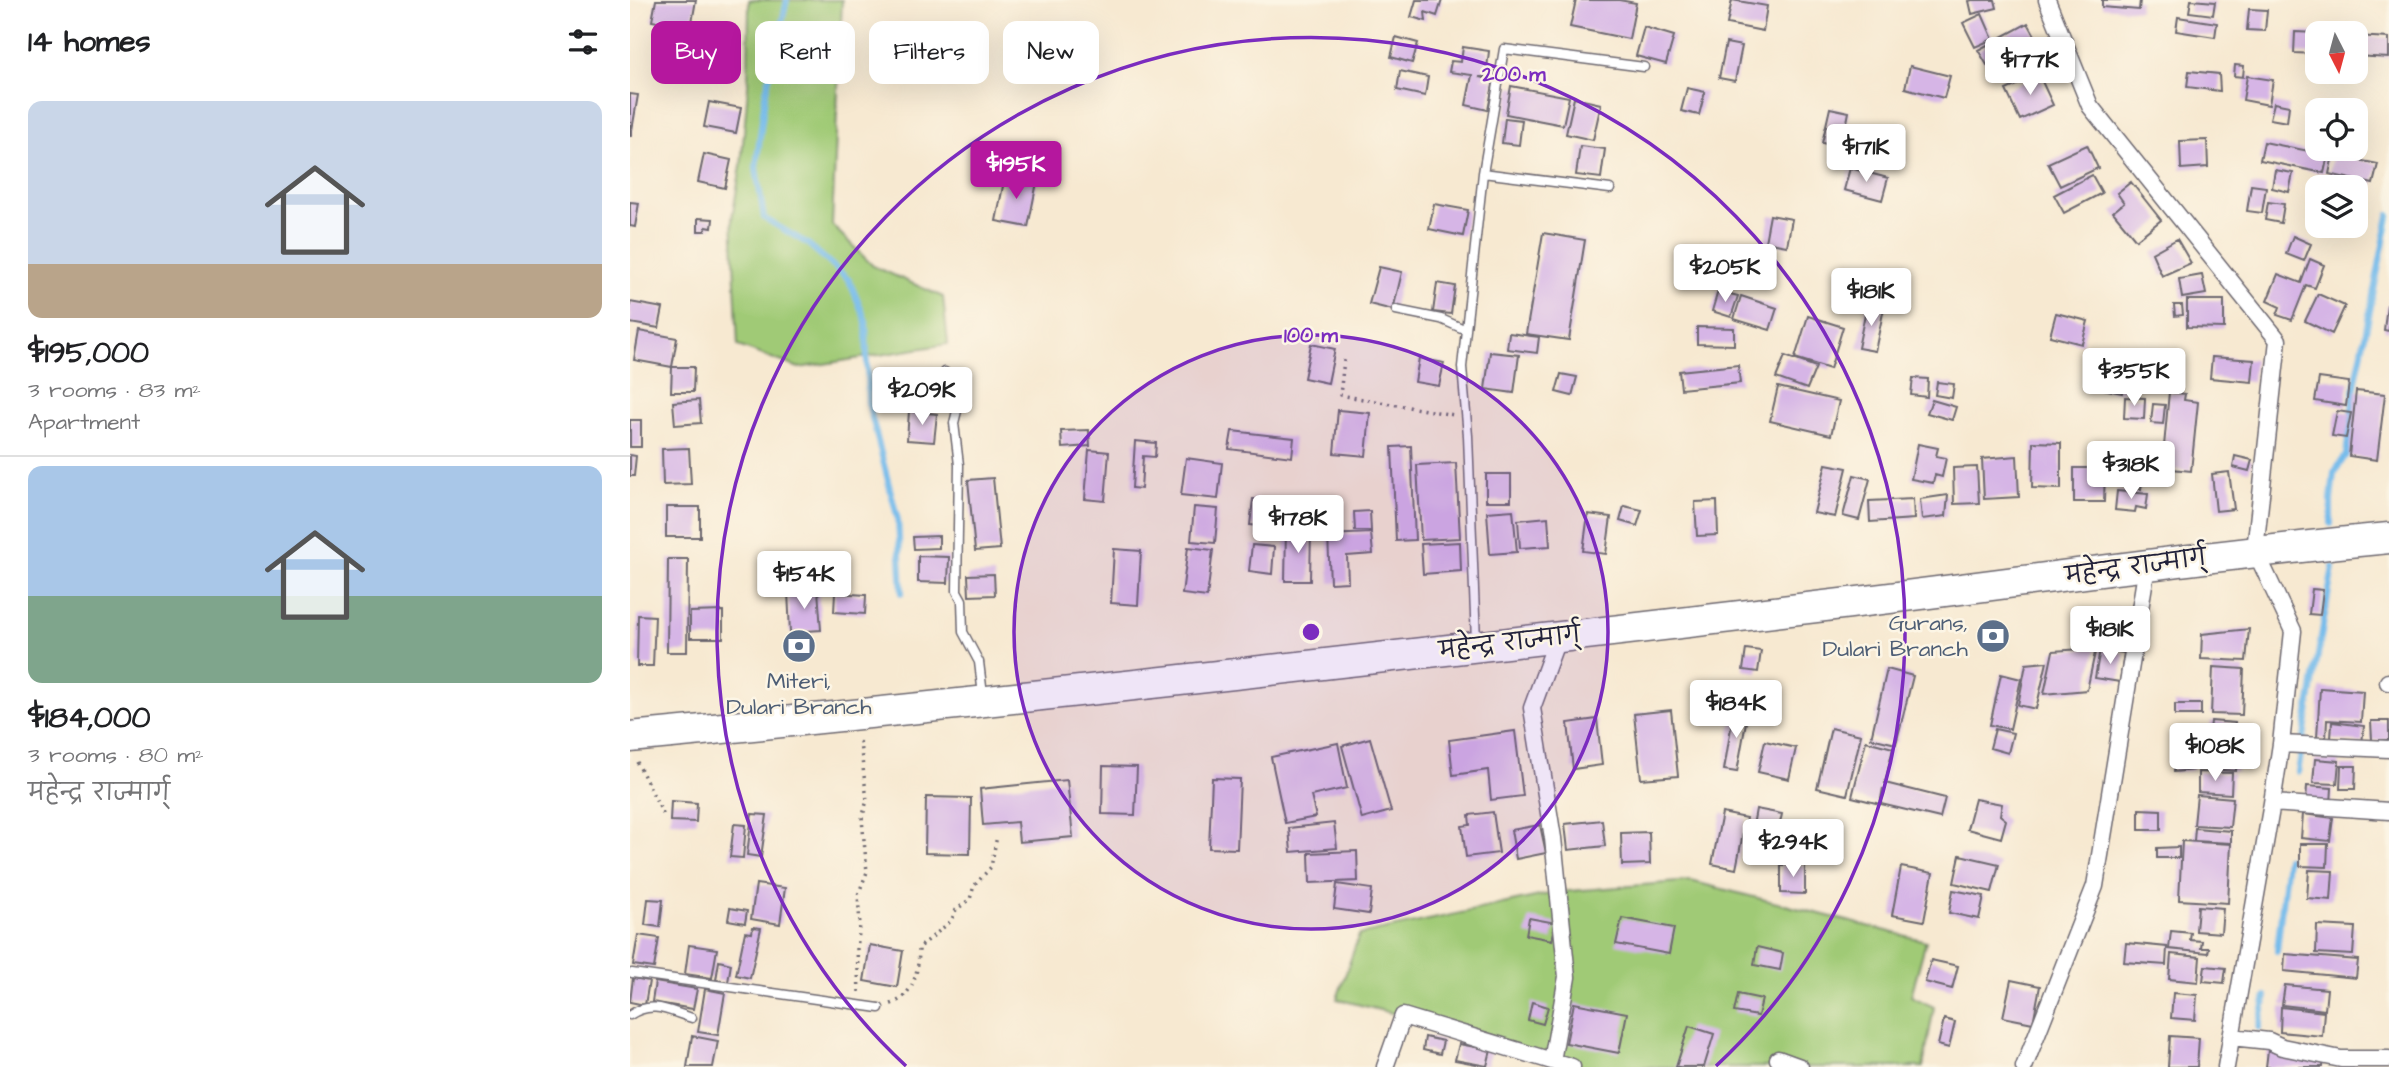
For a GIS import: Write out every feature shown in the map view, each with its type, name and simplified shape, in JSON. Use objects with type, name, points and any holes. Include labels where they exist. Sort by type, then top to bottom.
[{"type":"highway","name":"महेन्द्र राज्मार्ग्","points":[[633,749],[865,715],[1476,647],[2147,566],[2255,550],[2389,538]]},
{"type":"street","points":[[2047,0],[2090,106],[2278,340],[2255,550],[2293,631],[2272,803],[2226,1067]]},
{"type":"street","points":[[2024,1067],[2095,886],[2147,566]]},
{"type":"street","points":[[1552,1061],[1567,977],[1553,838],[1532,708],[1558,637]]},
{"type":"street","points":[[2281,744],[2389,749]]},
{"type":"street","points":[[2272,803],[2389,811]]},
{"type":"street","points":[[1385,1067],[1403,1016],[1572,1067]]},
{"type":"street","points":[[2231,1037],[2269,1041],[2282,1047],[2341,1059],[2389,1059]]},
{"type":"street","points":[[1778,1059],[1800,1067]]},
{"type":"lane","points":[[1476,647],[1462,367],[1483,173],[1504,49],[1644,67]]},
{"type":"lane","points":[[1483,173],[1610,189]]},
{"type":"lane","points":[[1396,310],[1441,319],[1466,330]]},
{"type":"lane","points":[[945,372],[956,391],[959,403],[954,423],[959,465],[957,591],[962,600],[963,632],[979,662],[983,702]]},
{"type":"lane","points":[[632,973],[879,1007]]},
{"type":"lane","points":[[630,1015],[641,1008],[654,1006],[692,1018]]},
{"type":"path","points":[[1344,360],[1340,396],[1466,418]]},
{"type":"path","points":[[859,1005],[858,895],[867,872],[862,819],[867,800],[860,743],[868,736],[865,715]]},
{"type":"path","points":[[633,749],[663,814]]},
{"type":"path","points":[[879,1007],[901,1000],[918,975],[919,948],[970,899],[974,886],[991,867],[997,836]]},
{"type":"green space","points":[[749,0],[842,0],[841,21],[755,21],[755,84],[838,84],[832,225],[873,266],[943,297],[948,344],[799,368],[738,346],[732,218],[741,166],[748,87]]},
{"type":"green space","points":[[1691,881],[1926,941],[1911,996],[1934,1007],[1923,1067],[1572,1067],[1337,999],[1359,935],[1558,892]]},
{"type":"building","points":[[656,0],[696,0],[692,21],[652,21]]},
{"type":"building","points":[[1416,0],[1442,0],[1437,16],[1425,12],[1426,21],[1411,17]]},
{"type":"building","points":[[1576,0],[1619,0],[1636,3],[1629,39],[1570,27]]},
{"type":"building","points":[[1732,0],[1767,6],[1763,31],[1727,24]]},
{"type":"building","points":[[1995,0],[1997,8],[1972,14],[1969,1]]},
{"type":"building","points":[[2102,0],[2140,0],[2139,10],[2102,7]]},
{"type":"building","points":[[2191,0],[2215,2],[2213,15],[2189,12]]},
{"type":"building","points":[[2249,9],[2267,10],[2265,31],[2247,30]]},
{"type":"building","points":[[1982,14],[1993,39],[1975,47],[1963,23]]},
{"type":"building","points":[[2178,17],[2217,23],[2215,37],[2176,31]]},
{"type":"building","points":[[2028,23],[2037,39],[1987,65],[1978,50]]},
{"type":"building","points":[[1644,27],[1674,36],[1666,64],[1636,56]]},
{"type":"building","points":[[2295,32],[2305,32],[2305,53],[2294,53]]},
{"type":"building","points":[[1396,37],[1418,43],[1412,63],[1391,57]]},
{"type":"building","points":[[2368,37],[2389,38],[2389,58],[2368,57]]},
{"type":"building","points":[[1726,43],[1742,46],[1735,81],[1719,78]]},
{"type":"building","points":[[1463,47],[1489,51],[1486,77],[1479,77],[1494,80],[1488,110],[1466,105],[1472,75],[1449,72],[1451,61],[1461,62]]},
{"type":"building","points":[[2235,65],[2244,66],[2243,77],[2234,76]]},
{"type":"building","points":[[1910,66],[1950,76],[1944,98],[1905,88]]},
{"type":"building","points":[[1400,71],[1428,77],[1425,96],[1397,90]]},
{"type":"building","points":[[2189,71],[2219,74],[2220,91],[2187,87]]},
{"type":"building","points":[[2039,75],[2053,105],[2020,120],[2006,90]]},
{"type":"building","points":[[2247,76],[2273,80],[2269,105],[2243,100]]},
{"type":"building","points":[[1511,86],[1569,97],[1563,125],[1506,114]]},
{"type":"building","points":[[1687,88],[1705,92],[1699,115],[1681,111]]},
{"type":"building","points":[[630,94],[638,95],[631,136],[630,136]]},
{"type":"building","points":[[1574,98],[1601,104],[1593,140],[1566,134]]},
{"type":"building","points":[[709,102],[741,108],[736,133],[704,127]]},
{"type":"building","points":[[2274,103],[2289,106],[2287,122],[2270,119]]},
{"type":"building","points":[[1830,108],[1849,112],[1842,147],[1822,143]]},
{"type":"building","points":[[1505,118],[1522,120],[1519,145],[1502,143]]},
{"type":"building","points":[[2207,140],[2208,167],[2181,169],[2180,141]]},
{"type":"building","points":[[2264,142],[2305,150],[2305,161],[2327,161],[2324,173],[2260,160]]},
{"type":"building","points":[[2087,145],[2098,168],[2060,186],[2048,163]]},
{"type":"building","points":[[1580,146],[1605,149],[1601,178],[1576,175]]},
{"type":"building","points":[[704,154],[731,160],[725,188],[698,182]]},
{"type":"building","points":[[2332,161],[2378,164],[2373,184],[2368,183],[2368,175],[2329,174]]},
{"type":"building","points":[[1850,168],[1888,178],[1882,200],[1844,190]]},
{"type":"building","points":[[2275,170],[2293,173],[2289,192],[2272,188]]},
{"type":"building","points":[[2092,175],[2102,193],[2064,213],[2054,195]]},
{"type":"building","points":[[1005,176],[1037,182],[1028,227],[996,221]]},
{"type":"building","points":[[2131,182],[2161,220],[2136,240],[2113,212],[2124,203],[2117,193]]},
{"type":"building","points":[[2251,185],[2266,187],[2262,213],[2247,211]]},
{"type":"building","points":[[630,202],[639,203],[635,227],[630,226]]},
{"type":"building","points":[[2268,202],[2284,204],[2281,223],[2265,220]]},
{"type":"building","points":[[1434,204],[1468,210],[1463,236],[1429,229]]},
{"type":"building","points":[[1770,215],[1792,219],[1787,246],[1765,242]]},
{"type":"building","points":[[698,218],[713,219],[712,228],[706,227],[705,231],[698,231]]},
{"type":"building","points":[[1543,233],[1585,240],[1569,340],[1526,334]]},
{"type":"building","points":[[2293,236],[2311,244],[2304,261],[2286,254]]},
{"type":"building","points":[[2177,239],[2191,263],[2162,276],[2152,253]]},
{"type":"building","points":[[2310,259],[2324,265],[2315,288],[2306,285],[2292,320],[2277,315],[2280,307],[2267,301],[2278,274],[2301,283]]},
{"type":"building","points":[[1379,267],[1402,272],[1393,310],[1369,304]]},
{"type":"building","points":[[2202,275],[2206,294],[2182,298],[2179,279]]},
{"type":"building","points":[[1437,283],[1455,286],[1451,314],[1433,312]]},
{"type":"building","points":[[1718,291],[1738,296],[1731,317],[1712,311]]},
{"type":"building","points":[[2318,294],[2345,306],[2332,334],[2305,321]]},
{"type":"building","points":[[1741,296],[1777,308],[1770,330],[1734,319]]},
{"type":"building","points":[[2187,300],[2224,300],[2224,328],[2187,327]]},
{"type":"building","points":[[630,302],[663,308],[659,328],[630,323]]},
{"type":"building","points":[[1867,304],[1884,308],[1875,351],[1858,348]]},
{"type":"building","points":[[2174,305],[2182,305],[2183,315],[2175,316]]},
{"type":"building","points":[[2389,305],[2389,331],[2384,330]]},
{"type":"building","points":[[2056,313],[2088,321],[2082,344],[2050,336]]},
{"type":"building","points":[[1808,316],[1843,327],[1830,369],[1795,358]]},
{"type":"building","points":[[1697,327],[1734,328],[1734,345],[1697,344]]},
{"type":"building","points":[[639,331],[677,338],[672,367],[634,360]]},
{"type":"building","points":[[1509,333],[1539,337],[1537,353],[1507,349]]},
{"type":"building","points":[[1311,344],[1335,349],[1328,383],[1304,378]]},
{"type":"building","points":[[1490,352],[1519,355],[1514,393],[1485,389]]},
{"type":"building","points":[[1785,356],[1816,367],[1807,389],[1776,378]]},
{"type":"building","points":[[2096,357],[2129,365],[2122,393],[2089,386]]},
{"type":"building","points":[[2212,357],[2254,360],[2252,382],[2210,378]]},
{"type":"building","points":[[1419,358],[1444,363],[1439,386],[1415,382]]},
{"type":"building","points":[[1738,365],[1740,383],[1681,389],[1679,371]]},
{"type":"building","points":[[672,367],[694,367],[693,392],[671,392]]},
{"type":"building","points":[[1561,374],[1577,377],[1572,396],[1556,392]]},
{"type":"building","points":[[1913,378],[1928,379],[1927,397],[1911,395]]},
{"type":"building","points":[[2319,378],[2349,382],[2346,406],[2315,401]]},
{"type":"building","points":[[1937,382],[1954,384],[1952,398],[1935,395]]},
{"type":"building","points":[[1778,387],[1839,401],[1831,435],[1770,421]]},
{"type":"building","points":[[2356,391],[2385,394],[2377,460],[2349,456]]},
{"type":"building","points":[[2169,392],[2185,394],[2184,400],[2198,402],[2191,471],[2162,468]]},
{"type":"building","points":[[2125,397],[2145,398],[2144,419],[2124,418]]},
{"type":"building","points":[[699,400],[701,423],[675,425],[673,402]]},
{"type":"building","points":[[1932,400],[1956,407],[1952,420],[1927,413]]},
{"type":"building","points":[[2153,404],[2165,405],[2163,424],[2151,423]]},
{"type":"building","points":[[1338,410],[1370,413],[1366,456],[1334,453]]},
{"type":"building","points":[[909,411],[937,414],[934,442],[907,440]]},
{"type":"building","points":[[2337,411],[2351,413],[2346,438],[2332,436]]},
{"type":"building","points":[[630,420],[641,420],[641,447],[630,447]]},
{"type":"building","points":[[1089,430],[1090,446],[1062,448],[1061,431]]},
{"type":"building","points":[[1232,431],[1294,438],[1292,457],[1229,449]]},
{"type":"building","points":[[1135,441],[1156,443],[1155,457],[1143,456],[1141,489],[1132,488]]},
{"type":"building","points":[[2033,442],[2061,443],[2061,489],[2032,488]]},
{"type":"building","points":[[1918,444],[1938,448],[1936,456],[1946,458],[1942,477],[1935,475],[1933,483],[1911,479]]},
{"type":"building","points":[[1411,446],[1415,540],[1396,541],[1392,447]]},
{"type":"building","points":[[689,448],[691,484],[663,485],[662,449]]},
{"type":"building","points":[[1089,450],[1109,452],[1105,501],[1085,499]]},
{"type":"building","points":[[2118,454],[2146,458],[2141,489],[2114,485]]},
{"type":"building","points":[[630,455],[636,456],[634,476],[630,476]]},
{"type":"building","points":[[2017,456],[2019,497],[1984,499],[1982,459]]},
{"type":"building","points":[[2235,456],[2252,460],[2249,471],[2233,467]]},
{"type":"building","points":[[1186,458],[1222,463],[1218,499],[1181,495]]},
{"type":"building","points":[[1456,463],[1460,538],[1421,540],[1417,465]]},
{"type":"building","points":[[1826,464],[1847,468],[1835,517],[1814,513]]},
{"type":"building","points":[[1977,467],[1979,503],[1954,504],[1953,468]]},
{"type":"building","points":[[2074,468],[2105,468],[2104,502],[2074,502]]},
{"type":"building","points":[[2229,472],[2234,509],[2216,511],[2212,474]]},
{"type":"building","points":[[1486,474],[1511,474],[1511,501],[1486,501]]},
{"type":"building","points":[[1854,475],[1870,479],[1859,520],[1843,516]]},
{"type":"building","points":[[993,478],[1000,549],[975,551],[968,480]]},
{"type":"building","points":[[2117,491],[2148,494],[2146,509],[2136,507],[2135,512],[2115,510]]},
{"type":"building","points":[[1948,495],[1946,516],[1922,519],[1920,499]]},
{"type":"building","points":[[1253,499],[1282,502],[1279,528],[1250,525]]},
{"type":"building","points":[[1913,499],[1914,519],[1870,522],[1869,501]]},
{"type":"building","points":[[1717,501],[1718,535],[1697,536],[1695,502]]},
{"type":"building","points":[[1624,506],[1642,510],[1637,526],[1620,521]]},
{"type":"building","points":[[666,507],[700,507],[700,537],[666,537]]},
{"type":"building","points":[[1194,507],[1218,509],[1215,543],[1191,541]]},
{"type":"building","points":[[1513,510],[1517,552],[1490,554],[1487,512]]},
{"type":"building","points":[[1370,511],[1371,531],[1355,531],[1354,512]]},
{"type":"building","points":[[1588,514],[1611,517],[1606,554],[1583,551]]},
{"type":"building","points":[[1548,517],[1550,546],[1520,548],[1518,520]]},
{"type":"building","points":[[1286,529],[1311,529],[1310,581],[1285,581]]},
{"type":"building","points":[[1371,533],[1373,554],[1347,556],[1348,582],[1330,583],[1328,535]]},
{"type":"building","points":[[939,536],[939,548],[914,549],[913,537]]},
{"type":"building","points":[[1460,542],[1461,571],[1423,574],[1421,544]]},
{"type":"building","points":[[1252,545],[1274,547],[1272,574],[1249,571]]},
{"type":"building","points":[[1188,547],[1213,550],[1207,597],[1182,594]]},
{"type":"building","points":[[1114,549],[1141,551],[1138,605],[1111,603]]},
{"type":"building","points":[[918,556],[949,557],[948,583],[918,582]]},
{"type":"building","points":[[668,559],[688,559],[687,652],[667,652]]},
{"type":"building","points":[[994,574],[995,595],[969,596],[968,575]]},
{"type":"building","points":[[2312,589],[2323,590],[2320,615],[2309,614]]},
{"type":"building","points":[[818,590],[821,630],[790,632],[788,592]]},
{"type":"building","points":[[835,593],[866,595],[865,614],[834,612]]},
{"type":"building","points":[[723,611],[723,638],[690,638],[690,612]]},
{"type":"building","points":[[638,615],[655,616],[653,666],[637,666]]},
{"type":"building","points":[[2249,629],[2246,661],[2201,659],[2202,634]]},
{"type":"building","points":[[2096,648],[2087,690],[2044,694],[2053,651]]},
{"type":"building","points":[[1746,649],[1761,651],[1758,672],[1743,670]]},
{"type":"building","points":[[2100,649],[2124,653],[2120,682],[2095,678]]},
{"type":"building","points":[[2047,662],[2036,709],[2018,705],[2026,664]]},
{"type":"building","points":[[2213,667],[2244,669],[2242,715],[2211,714]]},
{"type":"building","points":[[1887,669],[1913,676],[1896,744],[1871,738]]},
{"type":"building","points":[[2001,674],[2021,679],[2010,729],[1990,725]]},
{"type":"building","points":[[2320,688],[2363,691],[2361,722],[2327,720],[2326,739],[2317,738]]},
{"type":"building","points":[[1718,695],[1730,696],[1728,715],[1716,714]]},
{"type":"building","points":[[2175,704],[2201,704],[2201,715],[2175,715]]},
{"type":"building","points":[[1734,709],[1748,711],[1737,772],[1724,770]]},
{"type":"building","points":[[1671,710],[1678,776],[1641,779],[1634,714]]},
{"type":"building","points":[[1597,719],[1602,765],[1573,769],[1568,723]]},
{"type":"building","points":[[2211,721],[2235,723],[2233,743],[2209,741]]},
{"type":"building","points":[[2371,721],[2389,721],[2389,740],[2372,740]]},
{"type":"building","points":[[2332,722],[2364,726],[2362,743],[2331,739]]},
{"type":"building","points":[[1831,728],[1861,735],[1847,795],[1817,788]]},
{"type":"building","points":[[1995,729],[2013,733],[2008,753],[1990,748]]},
{"type":"building","points":[[1515,731],[1523,796],[1491,800],[1488,770],[1453,775],[1449,740]]},
{"type":"building","points":[[1370,738],[1391,811],[1362,819],[1342,746]]},
{"type":"building","points":[[2190,738],[2207,740],[2206,755],[2189,754]]},
{"type":"building","points":[[1765,741],[1796,748],[1789,779],[1758,772]]},
{"type":"building","points":[[1866,741],[1893,748],[1885,783],[1945,798],[1940,818],[1881,804],[1883,788],[1880,804],[1852,797]]},
{"type":"building","points":[[1338,743],[1347,788],[1311,796],[1316,817],[1285,823],[1271,757]]},
{"type":"building","points":[[2210,747],[2238,749],[2236,771],[2209,769]]},
{"type":"building","points":[[2315,759],[2339,761],[2337,784],[2313,783]]},
{"type":"building","points":[[2192,762],[2193,770],[2174,772],[2174,765]]},
{"type":"building","points":[[1103,766],[1137,767],[1135,815],[1102,814]]},
{"type":"building","points":[[2341,766],[2356,766],[2355,789],[2340,789]]},
{"type":"building","points":[[2198,772],[2232,773],[2231,794],[2198,792]]},
{"type":"building","points":[[1212,778],[1240,779],[1237,849],[1209,848]]},
{"type":"building","points":[[1067,780],[1073,837],[1019,842],[1017,822],[983,825],[980,789]]},
{"type":"building","points":[[2307,786],[2332,788],[2331,804],[2306,802]]},
{"type":"building","points":[[2197,795],[2233,798],[2230,827],[2194,825]]},
{"type":"building","points":[[926,797],[971,798],[970,854],[925,853]]},
{"type":"building","points":[[1975,799],[2002,804],[2000,815],[2006,820],[2001,838],[1967,829]]},
{"type":"building","points":[[671,801],[697,803],[696,822],[670,821]]},
{"type":"building","points":[[1756,809],[1782,814],[1776,842],[1751,837]]},
{"type":"building","points":[[2139,809],[2161,810],[2161,830],[2139,830]]},
{"type":"building","points":[[1493,812],[1499,853],[1466,857],[1462,826],[1470,825],[1469,815]]},
{"type":"building","points":[[1722,813],[1746,818],[1736,869],[1712,864]]},
{"type":"building","points":[[752,814],[767,815],[761,857],[747,855]]},
{"type":"building","points":[[2303,814],[2333,818],[2330,841],[2301,838]]},
{"type":"building","points":[[1602,820],[1605,846],[1568,850],[1565,824]]},
{"type":"building","points":[[1334,823],[1337,848],[1291,852],[1289,828]]},
{"type":"building","points":[[734,824],[746,825],[743,858],[730,857]]},
{"type":"building","points":[[1540,825],[1546,853],[1516,859],[1511,830]]},
{"type":"building","points":[[2195,828],[2231,831],[2231,843],[2194,841]]},
{"type":"building","points":[[1649,832],[1650,864],[1622,865],[1621,833]]},
{"type":"building","points":[[2182,841],[2231,844],[2228,903],[2179,900]]},
{"type":"building","points":[[2300,844],[2328,844],[2327,867],[2300,866]]},
{"type":"building","points":[[2179,847],[2179,858],[2157,858],[2157,848]]},
{"type":"building","points":[[1357,851],[1358,881],[1310,883],[1309,853]]},
{"type":"building","points":[[1960,855],[1999,864],[1992,892],[1954,883]]},
{"type":"building","points":[[1781,865],[1805,865],[1805,894],[1781,893]]},
{"type":"building","points":[[1901,867],[1933,873],[1924,921],[1892,915]]},
{"type":"building","points":[[2309,870],[2333,871],[2331,900],[2307,898]]},
{"type":"building","points":[[756,884],[785,888],[780,924],[751,919]]},
{"type":"building","points":[[1337,884],[1372,889],[1369,914],[1334,909]]},
{"type":"building","points":[[1953,890],[1984,896],[1979,919],[1949,913]]},
{"type":"building","points":[[648,899],[663,900],[660,927],[645,925]]},
{"type":"building","points":[[2198,906],[2223,908],[2221,933],[2196,931]]},
{"type":"building","points":[[730,908],[747,911],[745,923],[728,920]]},
{"type":"building","points":[[1529,918],[1556,923],[1552,940],[1526,935]]},
{"type":"building","points":[[1622,918],[1674,928],[1669,954],[1616,944]]},
{"type":"building","points":[[2317,925],[2355,927],[2353,955],[2316,953]]},
{"type":"building","points":[[753,927],[761,928],[750,978],[736,975],[745,932],[752,933]]},
{"type":"building","points":[[2171,931],[2191,933],[2190,940],[2202,941],[2201,948],[2209,948],[2208,953],[2169,949]]},
{"type":"building","points":[[638,935],[659,938],[654,968],[633,965]]},
{"type":"building","points":[[2126,943],[2167,947],[2166,965],[2124,962]]},
{"type":"building","points":[[689,945],[717,949],[712,978],[685,974]]},
{"type":"building","points":[[870,945],[903,951],[897,987],[864,981]]},
{"type":"building","points":[[1757,947],[1783,953],[1780,970],[1754,965]]},
{"type":"building","points":[[2171,954],[2200,957],[2198,982],[2169,979]]},
{"type":"building","points":[[2285,954],[2358,960],[2356,978],[2284,971]]},
{"type":"building","points":[[1931,960],[1958,966],[1952,989],[1925,982]]},
{"type":"building","points":[[719,961],[731,964],[728,982],[716,980]]},
{"type":"building","points":[[2205,966],[2226,968],[2224,983],[2203,981]]},
{"type":"building","points":[[633,978],[649,981],[645,1005],[630,1002]]},
{"type":"building","points":[[2011,980],[2040,986],[2033,1023],[2003,1017]]},
{"type":"building","points":[[655,982],[697,989],[693,1009],[652,1002]]},
{"type":"building","points":[[2285,985],[2327,989],[2325,1010],[2282,1005]]},
{"type":"building","points":[[705,989],[725,993],[718,1035],[698,1032]]},
{"type":"building","points":[[2173,993],[2197,995],[2195,1020],[2171,1018]]},
{"type":"building","points":[[1738,994],[1762,999],[1758,1016],[1734,1012]]},
{"type":"building","points":[[1532,1002],[1548,1007],[1543,1024],[1528,1020]]},
{"type":"building","points":[[1574,1003],[1627,1013],[1619,1053],[1566,1043]]},
{"type":"building","points":[[2281,1007],[2324,1012],[2322,1036],[2280,1032]]},
{"type":"building","points":[[1944,1019],[1955,1022],[1949,1048],[1938,1045]]},
{"type":"building","points":[[1689,1026],[1714,1034],[1704,1067],[1676,1067]]},
{"type":"building","points":[[692,1036],[718,1041],[713,1067],[687,1067]]},
{"type":"building","points":[[2170,1036],[2199,1038],[2197,1067],[2168,1067]]},
{"type":"building","points":[[1425,1037],[1443,1041],[1440,1054],[1423,1050]]},
{"type":"building","points":[[1459,1044],[1491,1050],[1487,1066],[1455,1060]]},
{"type":"building","points":[[2268,1050],[2324,1055],[2323,1067],[2266,1067]]},
{"type":"waterway","points":[[787,0],[765,96],[756,168],[764,218],[808,244],[849,280],[866,321],[868,402],[898,520],[902,593]]},
{"type":"waterway","points":[[2331,524],[2334,473],[2346,455],[2355,386],[2389,215]]},
{"type":"waterway","points":[[2298,772],[2333,567]]},
{"type":"waterway","points":[[2277,951],[2287,858]]},
{"type":"waterway","points":[[2259,1028],[2266,996]]},
{"type":"place","name":"Gurans, Dulari Branch","points":[[1993,636]]},
{"type":"place","name":"Miteri, Dulari Branch","points":[[799,646]]}]
